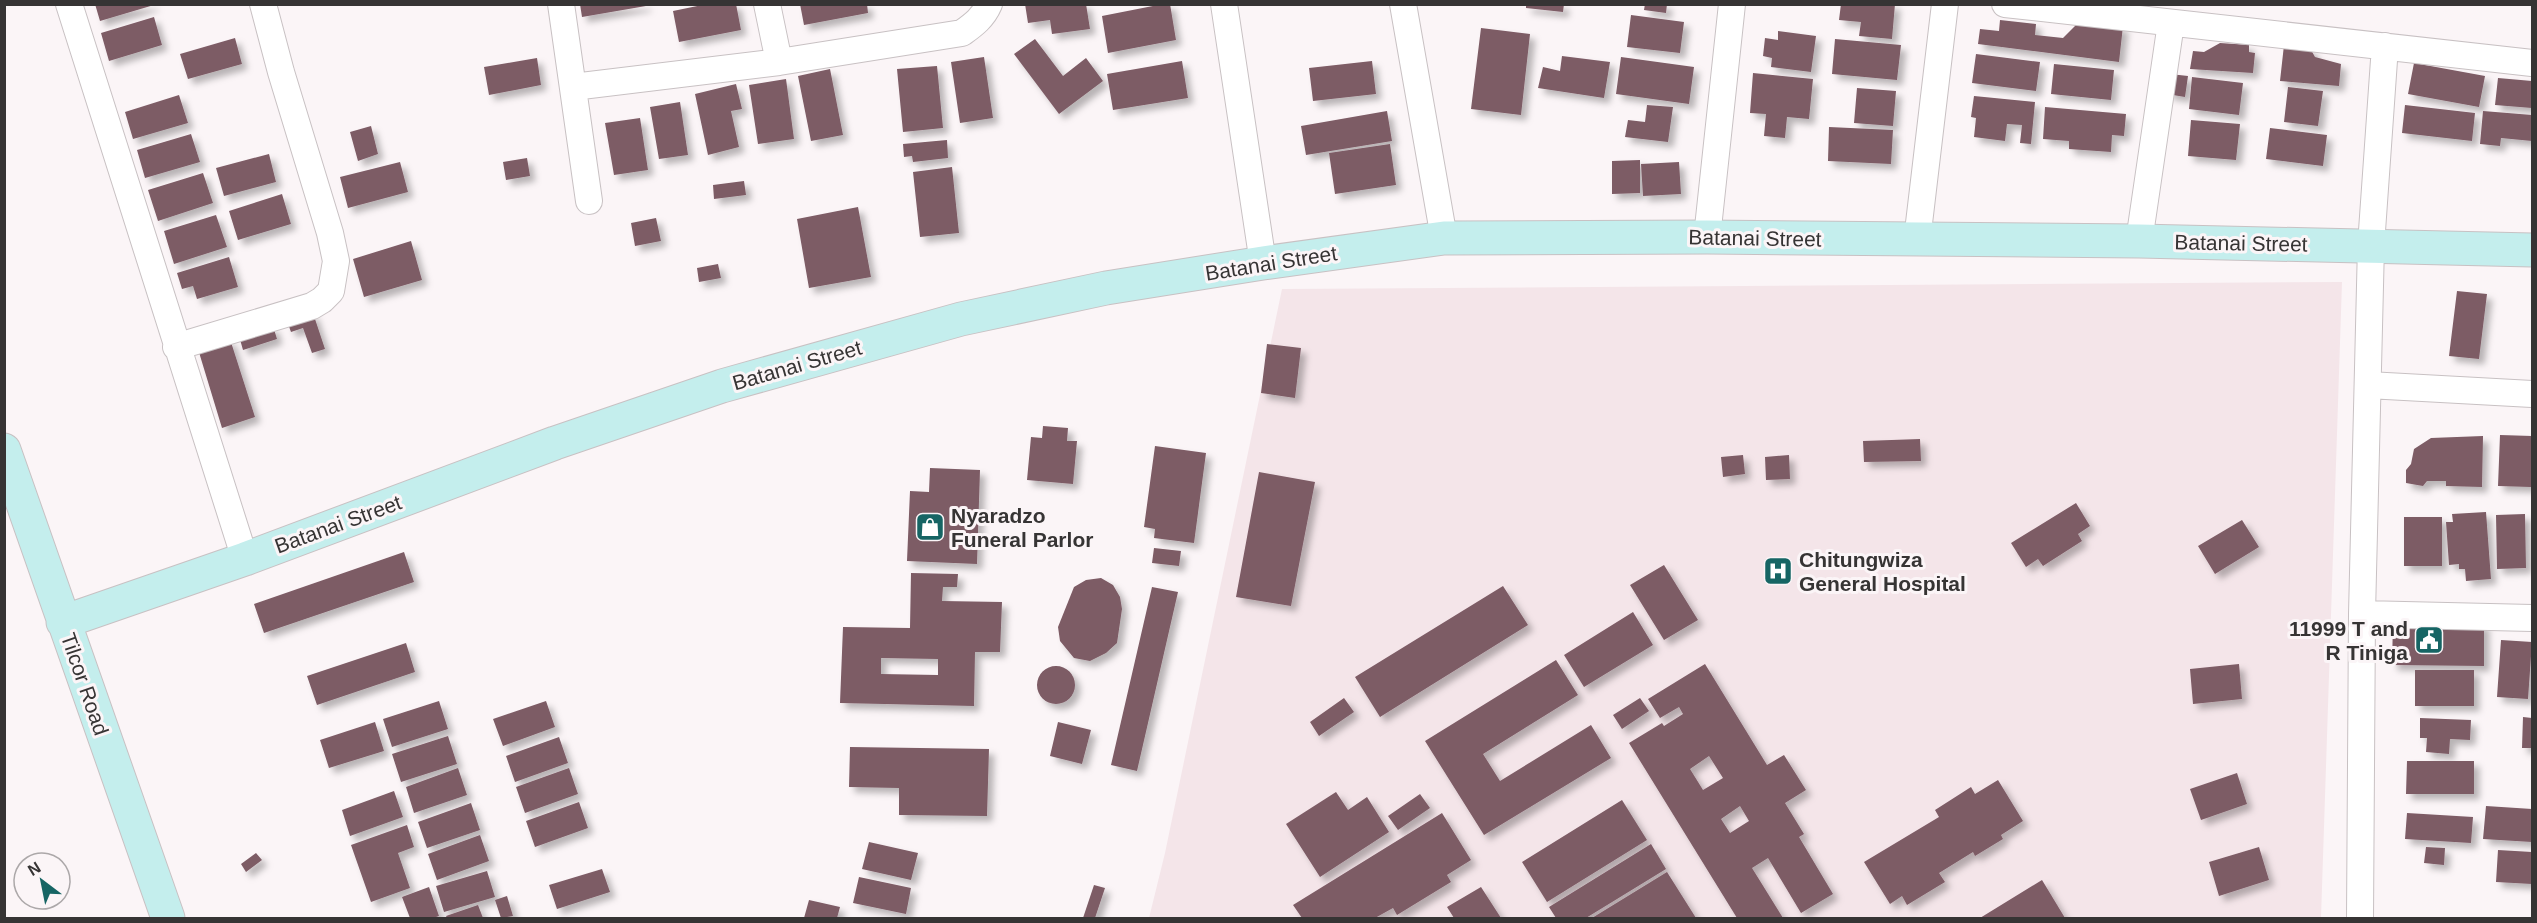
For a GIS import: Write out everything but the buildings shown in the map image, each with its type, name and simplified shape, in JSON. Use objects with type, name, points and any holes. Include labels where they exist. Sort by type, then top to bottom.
[{"type":"street","points":[[69,4],[245,559]]},
{"type":"street","points":[[176,346],[312,306],[331,291],[336,261],[330,233],[280,72],[263,4]]},
{"type":"street","points":[[561,4],[589,201]]},
{"type":"street","points":[[767,4],[779,62]]},
{"type":"street","points":[[573,87],[779,62],[962,33],[976,23],[988,4]]},
{"type":"street","points":[[1224,4],[1263,263]]},
{"type":"street","points":[[1707,237],[1731,4]]},
{"type":"street","points":[[1917,240],[1945,4]]},
{"type":"street","points":[[2005,4],[2532,63]]},
{"type":"street","points":[[1406,7],[1444,238]]},
{"type":"street","points":[[2139,241],[2171,23]]},
{"type":"street","points":[[2360,918],[2362,614],[2371,246],[2385,46]]},
{"type":"street","name":"Batanai Street","points":[[63,622],[245,559],[692,395],[961,319],[1106,288],[1263,263],[1444,238],[1707,237],[2139,241],[2532,250]]},
{"type":"street","points":[[2368,386],[2532,394]]},
{"type":"street","name":"Tilcor Road","points":[[4,450],[168,918]]},
{"type":"street","points":[[2362,614],[2532,618]]},
{"type":"shaded area","name":"Chitungwiza General Hospital","points":[[2342,282],[2321,918],[1149,918],[1165,853],[1282,289]]},
{"type":"place","name":"Nyaradzo Funeral Parlor","points":[[930,527]]},
{"type":"place","name":"Chitungwiza General Hospital","points":[[1778,571]]},
{"type":"place","name":"11999 T and R Tiniga","points":[[2429,640]]}]
